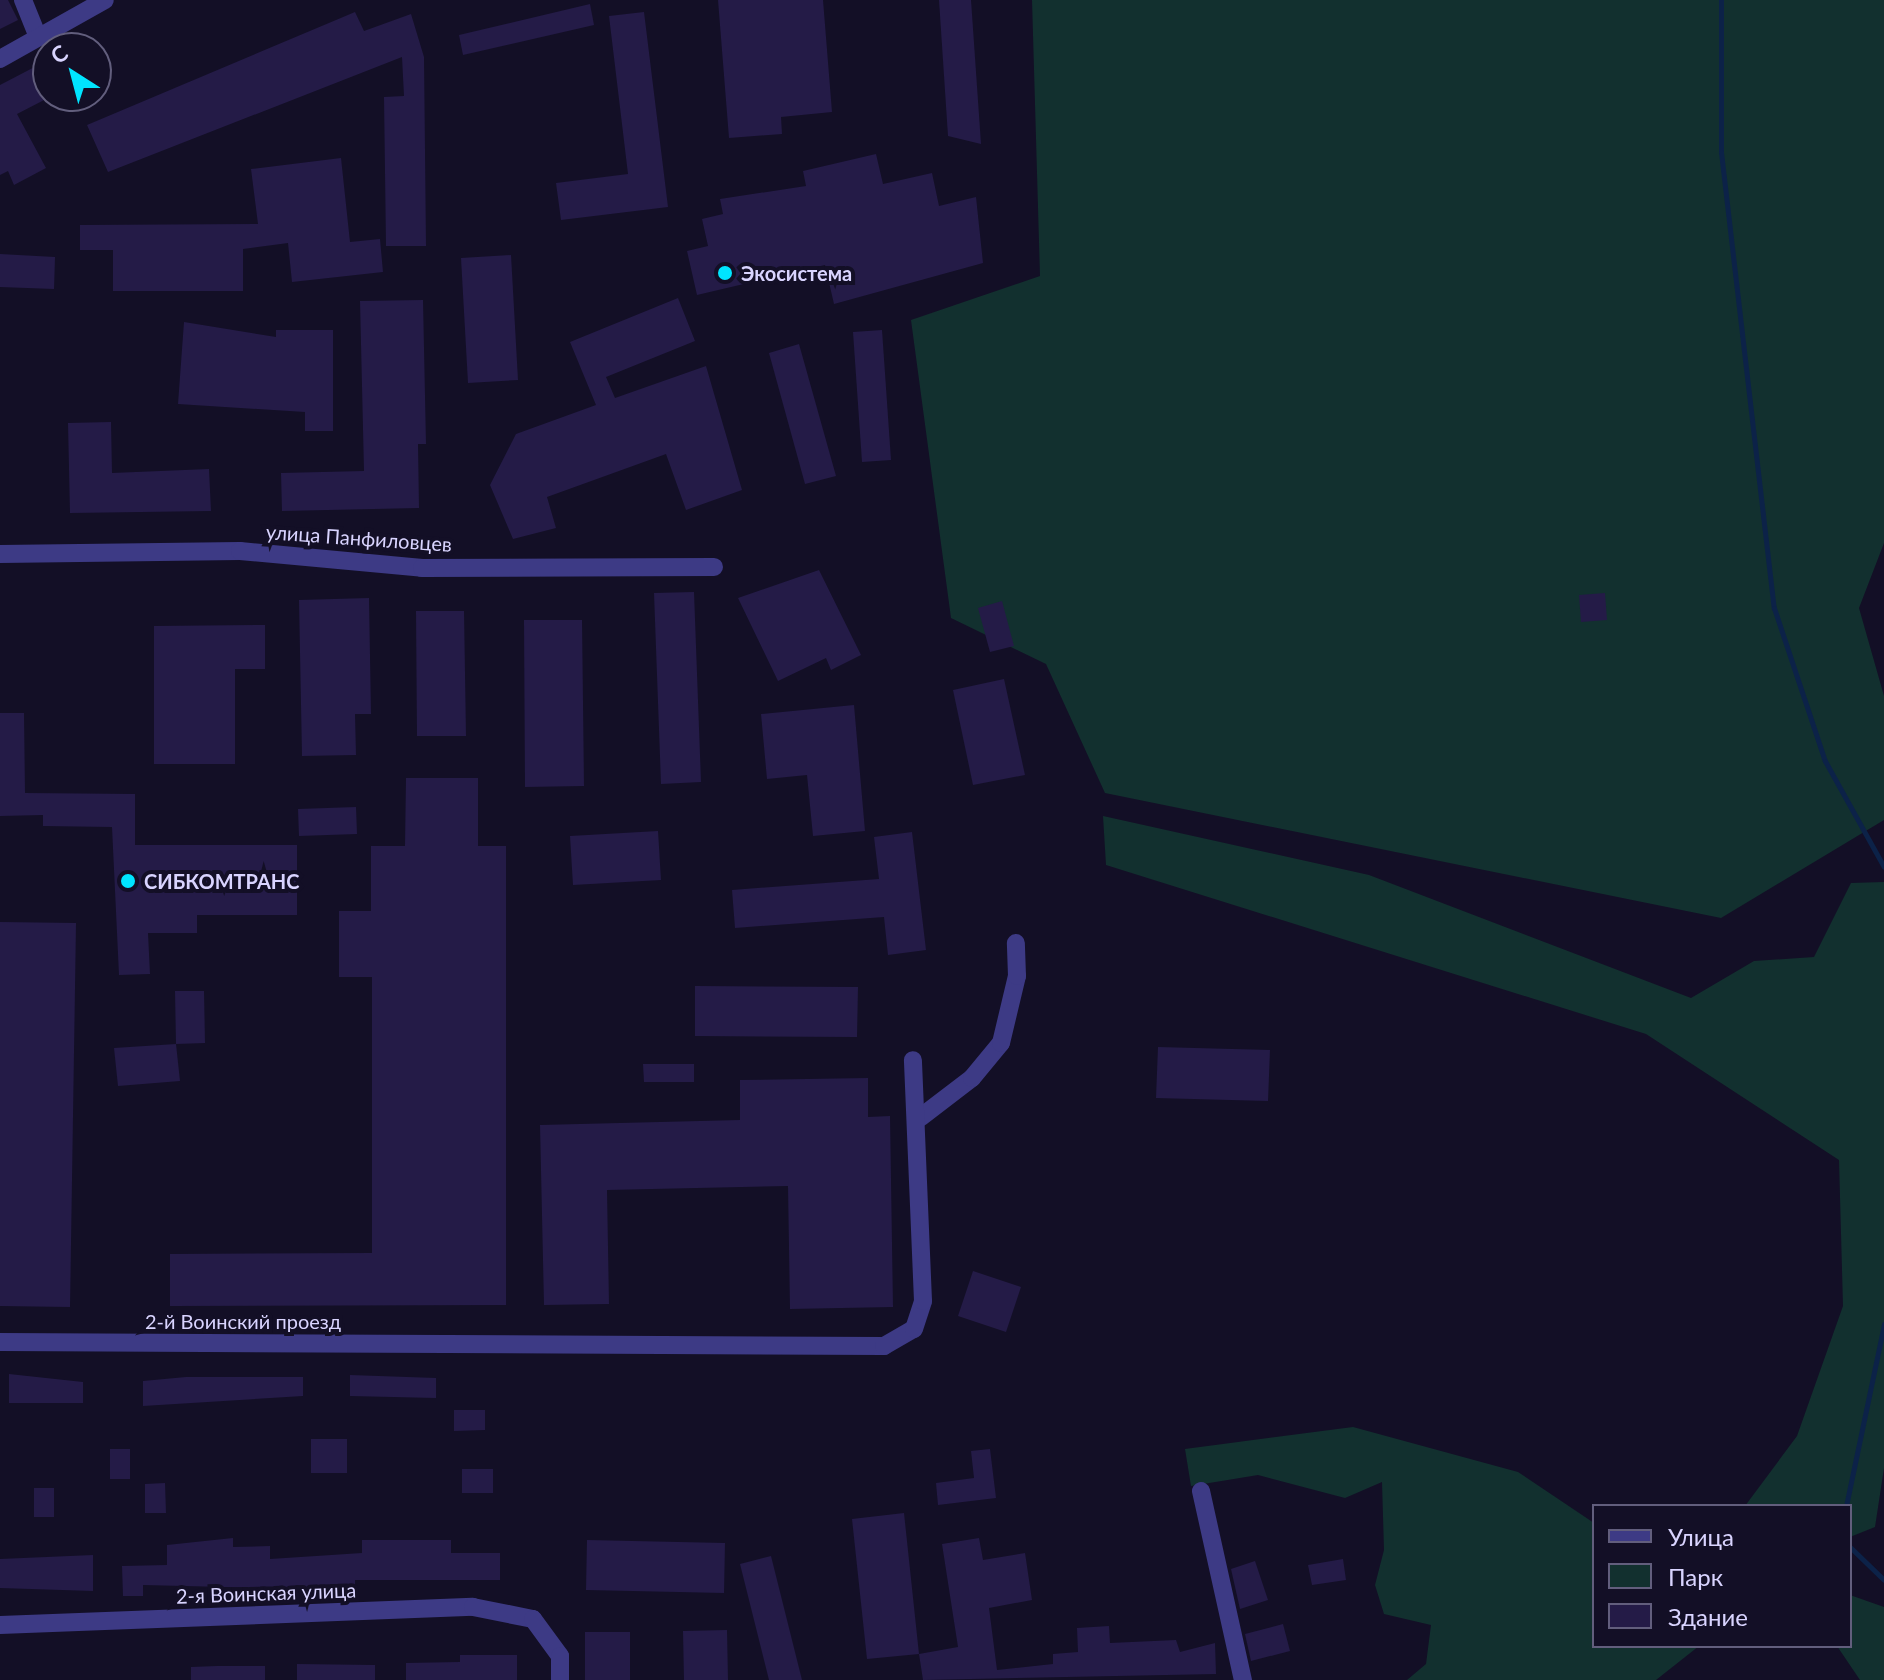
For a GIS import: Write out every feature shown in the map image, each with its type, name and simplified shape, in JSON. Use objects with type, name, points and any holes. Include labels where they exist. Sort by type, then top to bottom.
[{"type":"street","points":[[23,0],[36,32]]},
{"type":"street","points":[[47,32],[105,0]]},
{"type":"street","points":[[0,59],[32,40]]},
{"type":"street","name":"улица Панфиловцев","points":[[0,554],[255,551],[422,568],[714,567]]},
{"type":"street","points":[[921,1117],[972,1078],[1001,1043],[1017,976],[1016,943]]},
{"type":"street","name":"2-й Воинский проезд","points":[[0,1342],[884,1346],[914,1329],[923,1301],[921,1117],[913,1060]]},
{"type":"street","points":[[1201,1491],[1243,1680]]},
{"type":"street","name":"2-я Воинская улица","points":[[0,1625],[473,1607],[533,1619],[560,1656],[560,1680]]},
{"type":"green space","points":[[1032,0],[1884,0],[1884,543],[1859,608],[1884,696],[1884,820],[1721,918],[1105,793],[1046,664],[951,618],[911,320],[1040,276]]},
{"type":"green space","points":[[1103,816],[1369,875],[1691,998],[1754,961],[1814,957],[1851,883],[1884,882],[1884,1468],[1875,1527],[1852,1536],[1852,1504],[1746,1504],[1797,1436],[1843,1306],[1839,1160],[1646,1034],[1106,865]]},
{"type":"green space","points":[[1353,1427],[1518,1472],[1592,1522],[1592,1648],[1696,1648],[1656,1680],[1407,1680],[1426,1664],[1431,1625],[1384,1614],[1375,1585],[1384,1550],[1382,1482],[1345,1498],[1258,1475],[1191,1486],[1185,1449]]},
{"type":"green space","points":[[1852,1596],[1884,1607],[1884,1680],[1860,1680],[1838,1648],[1852,1648]]},
{"type":"building","points":[[0,0],[8,0],[18,20],[0,29]]},
{"type":"building","points":[[718,0],[823,0],[832,112],[781,117],[782,134],[729,138]]},
{"type":"building","points":[[939,0],[971,0],[981,144],[948,136]]},
{"type":"building","points":[[590,4],[594,25],[463,55],[459,35]]},
{"type":"building","points":[[355,12],[364,31],[411,14],[424,57],[426,246],[386,246],[384,97],[404,96],[402,57],[108,172],[87,125]]},
{"type":"building","points":[[644,12],[668,207],[561,220],[556,183],[628,174],[609,16]]},
{"type":"building","points":[[32,68],[32,106],[17,114],[46,168],[14,185],[8,171],[0,175],[0,85]]},
{"type":"building","points":[[876,154],[883,184],[932,173],[939,206],[976,197],[983,263],[834,304],[825,265],[697,295],[687,251],[708,246],[702,219],[723,214],[720,199],[806,186],[803,171]]},
{"type":"building","points":[[341,158],[350,242],[380,239],[383,272],[292,282],[288,243],[243,249],[243,291],[113,291],[113,250],[80,250],[80,225],[258,224],[251,169]]},
{"type":"building","points":[[0,254],[55,257],[54,289],[0,287]]},
{"type":"building","points":[[511,255],[518,380],[468,383],[461,258]]},
{"type":"building","points":[[678,298],[695,341],[606,377],[615,398],[706,366],[742,490],[686,510],[666,454],[547,497],[556,528],[513,539],[490,485],[516,434],[596,405],[570,342]]},
{"type":"building","points":[[423,300],[426,444],[418,444],[419,508],[282,511],[281,473],[364,471],[360,301]]},
{"type":"building","points":[[184,322],[276,337],[276,330],[333,330],[333,431],[305,431],[305,412],[178,404]]},
{"type":"building","points":[[882,330],[891,460],[862,462],[853,332]]},
{"type":"building","points":[[799,344],[836,476],[805,484],[769,353]]},
{"type":"building","points":[[111,422],[112,473],[209,469],[211,511],[70,513],[68,423]]},
{"type":"building","points":[[819,570],[861,655],[831,670],[826,658],[778,681],[738,598]]},
{"type":"building","points":[[694,592],[701,782],[661,784],[654,593]]},
{"type":"building","points":[[1605,593],[1607,620],[1581,622],[1579,595]]},
{"type":"building","points":[[369,598],[371,714],[355,714],[356,755],[302,756],[299,600]]},
{"type":"building","points":[[1002,601],[1014,646],[990,652],[978,608]]},
{"type":"building","points":[[416,611],[464,611],[466,736],[417,736]]},
{"type":"building","points":[[524,620],[582,620],[584,786],[525,787]]},
{"type":"building","points":[[265,625],[265,669],[235,669],[235,764],[154,764],[154,626]]},
{"type":"building","points":[[1004,679],[1025,775],[973,785],[953,690]]},
{"type":"building","points":[[854,705],[865,831],[813,836],[807,775],[767,779],[761,714]]},
{"type":"building","points":[[0,713],[24,713],[25,793],[135,794],[135,845],[297,845],[297,915],[197,915],[197,933],[148,933],[150,974],[119,975],[112,827],[43,826],[43,815],[0,816]]},
{"type":"building","points":[[406,778],[478,778],[478,846],[506,846],[506,1305],[170,1306],[170,1254],[372,1253],[372,977],[339,977],[339,911],[371,911],[371,846],[405,846]]},
{"type":"building","points":[[356,807],[357,834],[299,836],[298,809]]},
{"type":"building","points":[[658,831],[661,880],[573,885],[570,836]]},
{"type":"building","points":[[912,832],[926,950],[888,955],[884,917],[735,928],[732,890],[879,879],[874,837]]},
{"type":"building","points":[[0,922],[76,923],[70,1307],[0,1306]]},
{"type":"building","points":[[695,986],[858,987],[857,1037],[695,1036]]},
{"type":"building","points":[[175,991],[204,991],[205,1043],[176,1044]]},
{"type":"building","points":[[176,1044],[180,1081],[118,1086],[114,1048]]},
{"type":"building","points":[[1158,1047],[1270,1050],[1268,1101],[1156,1098]]},
{"type":"building","points":[[643,1064],[694,1064],[694,1082],[644,1082]]},
{"type":"building","points":[[868,1078],[868,1117],[890,1116],[893,1307],[790,1309],[788,1186],[607,1190],[609,1304],[544,1305],[540,1125],[740,1120],[740,1080]]},
{"type":"building","points":[[973,1271],[1021,1287],[1006,1332],[958,1316]]},
{"type":"building","points":[[9,1374],[83,1382],[83,1403],[9,1403]]},
{"type":"building","points":[[350,1375],[436,1378],[436,1398],[350,1396]]},
{"type":"building","points":[[186,1377],[303,1377],[303,1396],[143,1406],[143,1381]]},
{"type":"building","points":[[454,1410],[485,1410],[485,1430],[454,1431]]},
{"type":"building","points":[[311,1439],[347,1439],[347,1473],[311,1473]]},
{"type":"building","points":[[110,1449],[130,1449],[130,1479],[110,1479]]},
{"type":"building","points":[[990,1449],[996,1498],[938,1505],[936,1483],[974,1478],[971,1451]]},
{"type":"building","points":[[462,1469],[493,1469],[493,1493],[462,1493]]},
{"type":"building","points":[[165,1483],[166,1513],[145,1513],[145,1484]]},
{"type":"building","points":[[34,1488],[54,1488],[54,1517],[34,1517]]},
{"type":"building","points":[[904,1513],[919,1654],[867,1659],[852,1519]]},
{"type":"building","points":[[233,1538],[233,1547],[270,1546],[270,1559],[362,1553],[362,1540],[451,1540],[451,1553],[500,1553],[500,1580],[355,1580],[355,1590],[143,1585],[143,1596],[123,1596],[122,1566],[167,1565],[167,1545]]},
{"type":"building","points":[[979,1538],[983,1560],[1025,1553],[1032,1600],[989,1608],[997,1670],[1053,1664],[1053,1654],[1078,1652],[1077,1628],[1109,1626],[1110,1643],[1176,1640],[1180,1652],[1215,1643],[1216,1674],[923,1680],[919,1654],[958,1647],[942,1544]]},
{"type":"building","points":[[587,1540],[725,1543],[724,1593],[586,1590]]},
{"type":"building","points":[[93,1555],[93,1591],[0,1588],[0,1559]]},
{"type":"building","points":[[771,1556],[802,1680],[769,1680],[740,1564]]},
{"type":"building","points":[[1343,1559],[1346,1580],[1312,1585],[1308,1565]]},
{"type":"building","points":[[1255,1561],[1268,1600],[1240,1609],[1231,1569]]},
{"type":"building","points":[[1283,1624],[1290,1651],[1251,1661],[1245,1634]]},
{"type":"building","points":[[727,1630],[728,1680],[684,1680],[683,1631]]},
{"type":"building","points":[[585,1632],[630,1632],[630,1680],[585,1680]]},
{"type":"building","points":[[460,1655],[517,1655],[517,1680],[406,1680],[406,1663],[460,1662]]},
{"type":"building","points":[[297,1664],[375,1665],[375,1680],[297,1680]]},
{"type":"building","points":[[265,1666],[265,1680],[191,1680],[191,1667]]},
{"type":"waterway","points":[[1721,0],[1721,152],[1774,608],[1825,761],[1884,867]]},
{"type":"waterway","points":[[1846,1504],[1884,1324]]},
{"type":"waterway","points":[[1852,1549],[1884,1580]]},
{"type":"place","name":"Экосистема","points":[[725,273]]},
{"type":"place","name":"СИБКОМТРАНС","points":[[128,881]]}]
